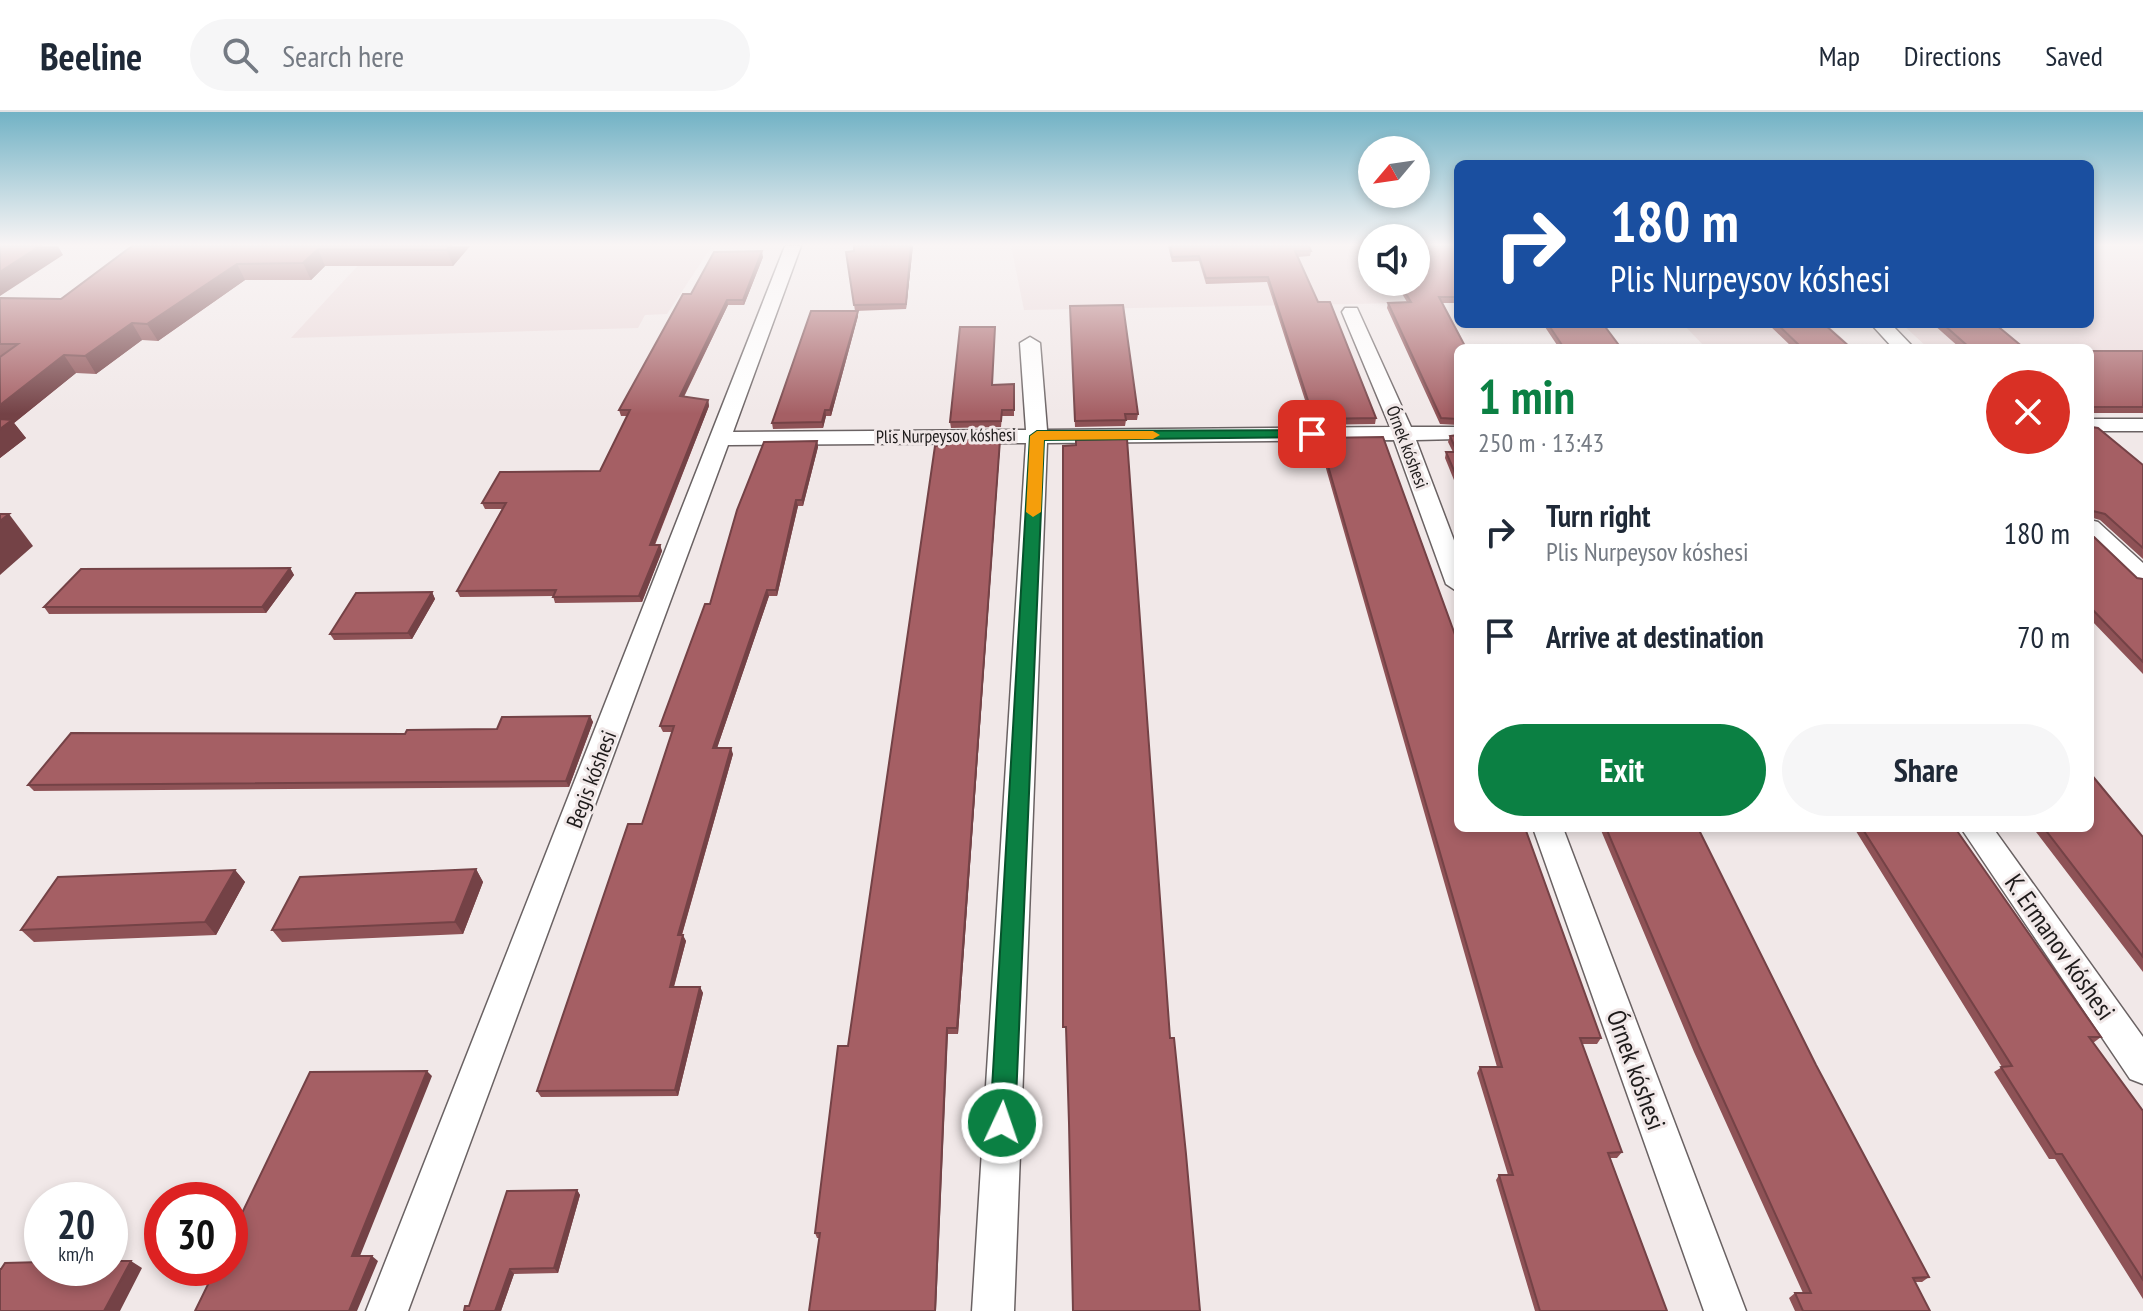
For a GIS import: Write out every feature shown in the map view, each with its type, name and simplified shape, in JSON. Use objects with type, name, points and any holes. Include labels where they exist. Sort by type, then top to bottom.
[{"type":"street","name":"Begis kóshesi","points":[[387,1311],[772,302]]},
{"type":"street","name":"Órnek kóshesi","points":[[1351,312],[1403,434],[1454,573]]},
{"type":"street","points":[[1884,328],[1900,344]]},
{"type":"street","points":[[993,1311],[1037,436],[1030,343]]},
{"type":"street","points":[[2094,425],[2143,425]]},
{"type":"street","name":"Plis Nurpeysov kóshesi","points":[[721,439],[1454,433]]},
{"type":"street","points":[[2094,531],[2143,577]]},
{"type":"street","name":"Órnek kóshesi","points":[[1549,832],[1725,1311]]},
{"type":"street","name":"K. Ermanov kóshesi","points":[[1979,832],[2143,1067]]},
{"type":"shaded area","points":[[324,302],[675,302],[667,314],[645,315],[638,328],[291,338]]},
{"type":"shaded area","points":[[1022,302],[1454,302],[1024,310]]},
{"type":"shaded area","points":[[2094,302],[2143,302],[2143,413],[2094,413],[2094,344],[1924,344],[1906,328],[2094,328]]},
{"type":"shaded area","points":[[1687,328],[1831,328],[1849,344],[1702,344]]},
{"type":"building","points":[[0,302],[180,302],[147,324],[132,323],[85,356],[64,355],[0,405],[0,357],[18,344],[0,344]]},
{"type":"building","points":[[679,302],[726,302],[680,396],[708,400],[650,545],[660,545],[639,596],[553,597],[556,590],[457,591],[506,503],[482,503],[500,472],[600,471],[630,410],[619,410]]},
{"type":"building","points":[[854,302],[906,302],[906,304],[854,305]]},
{"type":"building","points":[[1276,302],[1330,302],[1376,418],[1314,419]]},
{"type":"building","points":[[1442,302],[1464,344],[1454,344],[1454,419],[1441,418],[1388,303]]},
{"type":"building","points":[[1123,305],[1138,414],[1125,414],[1126,420],[1075,421],[1070,306]]},
{"type":"building","points":[[811,311],[858,311],[830,410],[825,410],[822,422],[772,423]]},
{"type":"building","points":[[960,327],[995,327],[992,385],[1014,384],[1014,410],[1002,410],[1001,421],[950,422]]},
{"type":"building","points":[[1551,328],[1606,328],[1618,344],[1561,344]]},
{"type":"building","points":[[1781,328],[1828,328],[1846,344],[1798,344]]},
{"type":"building","points":[[1948,328],[2000,328],[2019,344],[1966,344]]},
{"type":"building","points":[[2094,351],[2143,351],[2143,407],[2094,407]]},
{"type":"building","points":[[0,419],[12,420],[0,429]]},
{"type":"building","points":[[2094,427],[2143,465],[2143,548],[2105,514],[2094,511]]},
{"type":"building","points":[[1383,437],[1454,632],[1454,832],[1526,832],[1601,1038],[1580,1038],[1622,1152],[1608,1153],[1667,1311],[1540,1311],[1499,1175],[1513,1175],[1480,1067],[1502,1067],[1320,438]]},
{"type":"building","points":[[1127,439],[1170,1038],[1174,1038],[1200,1311],[1073,1311],[1066,1027],[1063,1027],[1063,446],[1076,445],[1076,440]]},
{"type":"building","points":[[949,440],[1000,440],[957,1028],[947,1028],[935,1311],[809,1311],[820,1233],[815,1233],[838,1046],[848,1046],[935,446],[948,445]]},
{"type":"building","points":[[817,441],[802,500],[796,500],[776,590],[767,590],[713,748],[731,748],[678,935],[683,935],[670,987],[700,987],[675,1090],[537,1091],[628,824],[642,824],[674,726],[660,726],[705,604],[710,604],[737,510],[764,442]]},
{"type":"building","points":[[1446,452],[1454,452],[1454,471]]},
{"type":"building","points":[[2094,537],[2137,578],[2143,579],[2143,662],[2094,611]]},
{"type":"building","points":[[290,568],[262,607],[44,607],[81,569]]},
{"type":"building","points":[[432,592],[408,633],[330,634],[356,593]]},
{"type":"building","points":[[590,716],[566,781],[28,785],[71,733],[405,734],[407,730],[497,729],[502,717]]},
{"type":"building","points":[[2094,778],[2143,837],[2143,957],[2047,832],[2094,832]]},
{"type":"building","points":[[1608,832],[1700,832],[1816,1065],[1929,1277],[1913,1278],[1930,1311],[1803,1311],[1795,1293],[1811,1293],[1699,1046]]},
{"type":"building","points":[[1865,832],[1958,832],[2101,1037],[2089,1037],[2143,1111],[2143,1280],[2062,1154],[2056,1154],[2001,1067],[2012,1066]]},
{"type":"building","points":[[476,869],[455,922],[272,930],[300,877]]},
{"type":"building","points":[[235,870],[205,922],[21,930],[58,877]]},
{"type":"building","points":[[427,1071],[352,1256],[372,1256],[349,1311],[195,1311],[207,1286],[248,1286],[248,1201],[310,1072]]},
{"type":"building","points":[[577,1190],[554,1268],[510,1269],[495,1311],[464,1311],[465,1306],[469,1306],[507,1191]]},
{"type":"building","points":[[24,1262],[24,1286],[118,1286],[104,1311],[0,1311],[0,1269],[5,1263]]},
{"type":"slow traffic","points":[[1033,512],[1037,436],[1153,435]]},
{"type":"route","points":[[1002,1123],[1037,436],[1312,434]]}]
